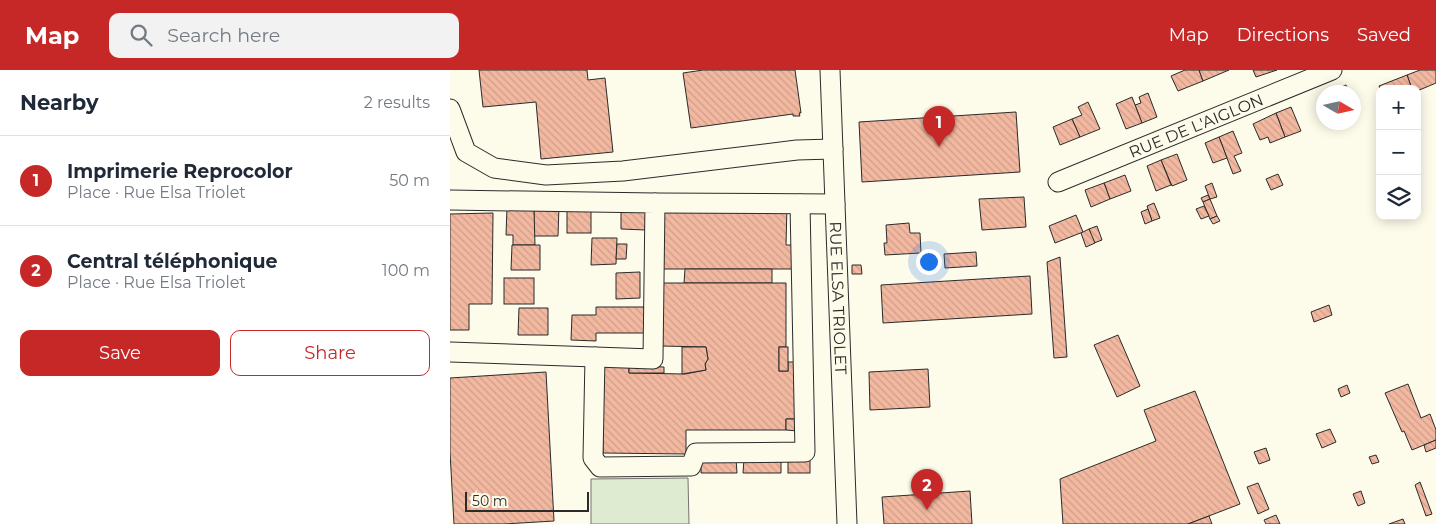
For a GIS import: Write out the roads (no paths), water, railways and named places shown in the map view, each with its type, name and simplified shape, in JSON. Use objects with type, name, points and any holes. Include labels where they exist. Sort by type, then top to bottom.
[{"type":"street","name":"RUE ELSA TRIOLET","points":[[830,70],[847,524]]},
{"type":"street","name":"RUE DE L'AIGLON","points":[[1058,182],[1332,70]]},
{"type":"street","points":[[450,109],[466,152],[494,168],[546,175],[623,172],[797,150],[833,149]]},
{"type":"street","points":[[450,200],[835,204]]},
{"type":"street","points":[[450,352],[652,359],[655,203]]},
{"type":"street","points":[[595,357],[593,458],[600,467],[691,466],[696,453],[805,452],[800,204]]},
{"type":"place","name":"Imprimerie Reprocolor","points":[[939,147]]},
{"type":"place","name":"Central téléphonique","points":[[927,510]]}]
